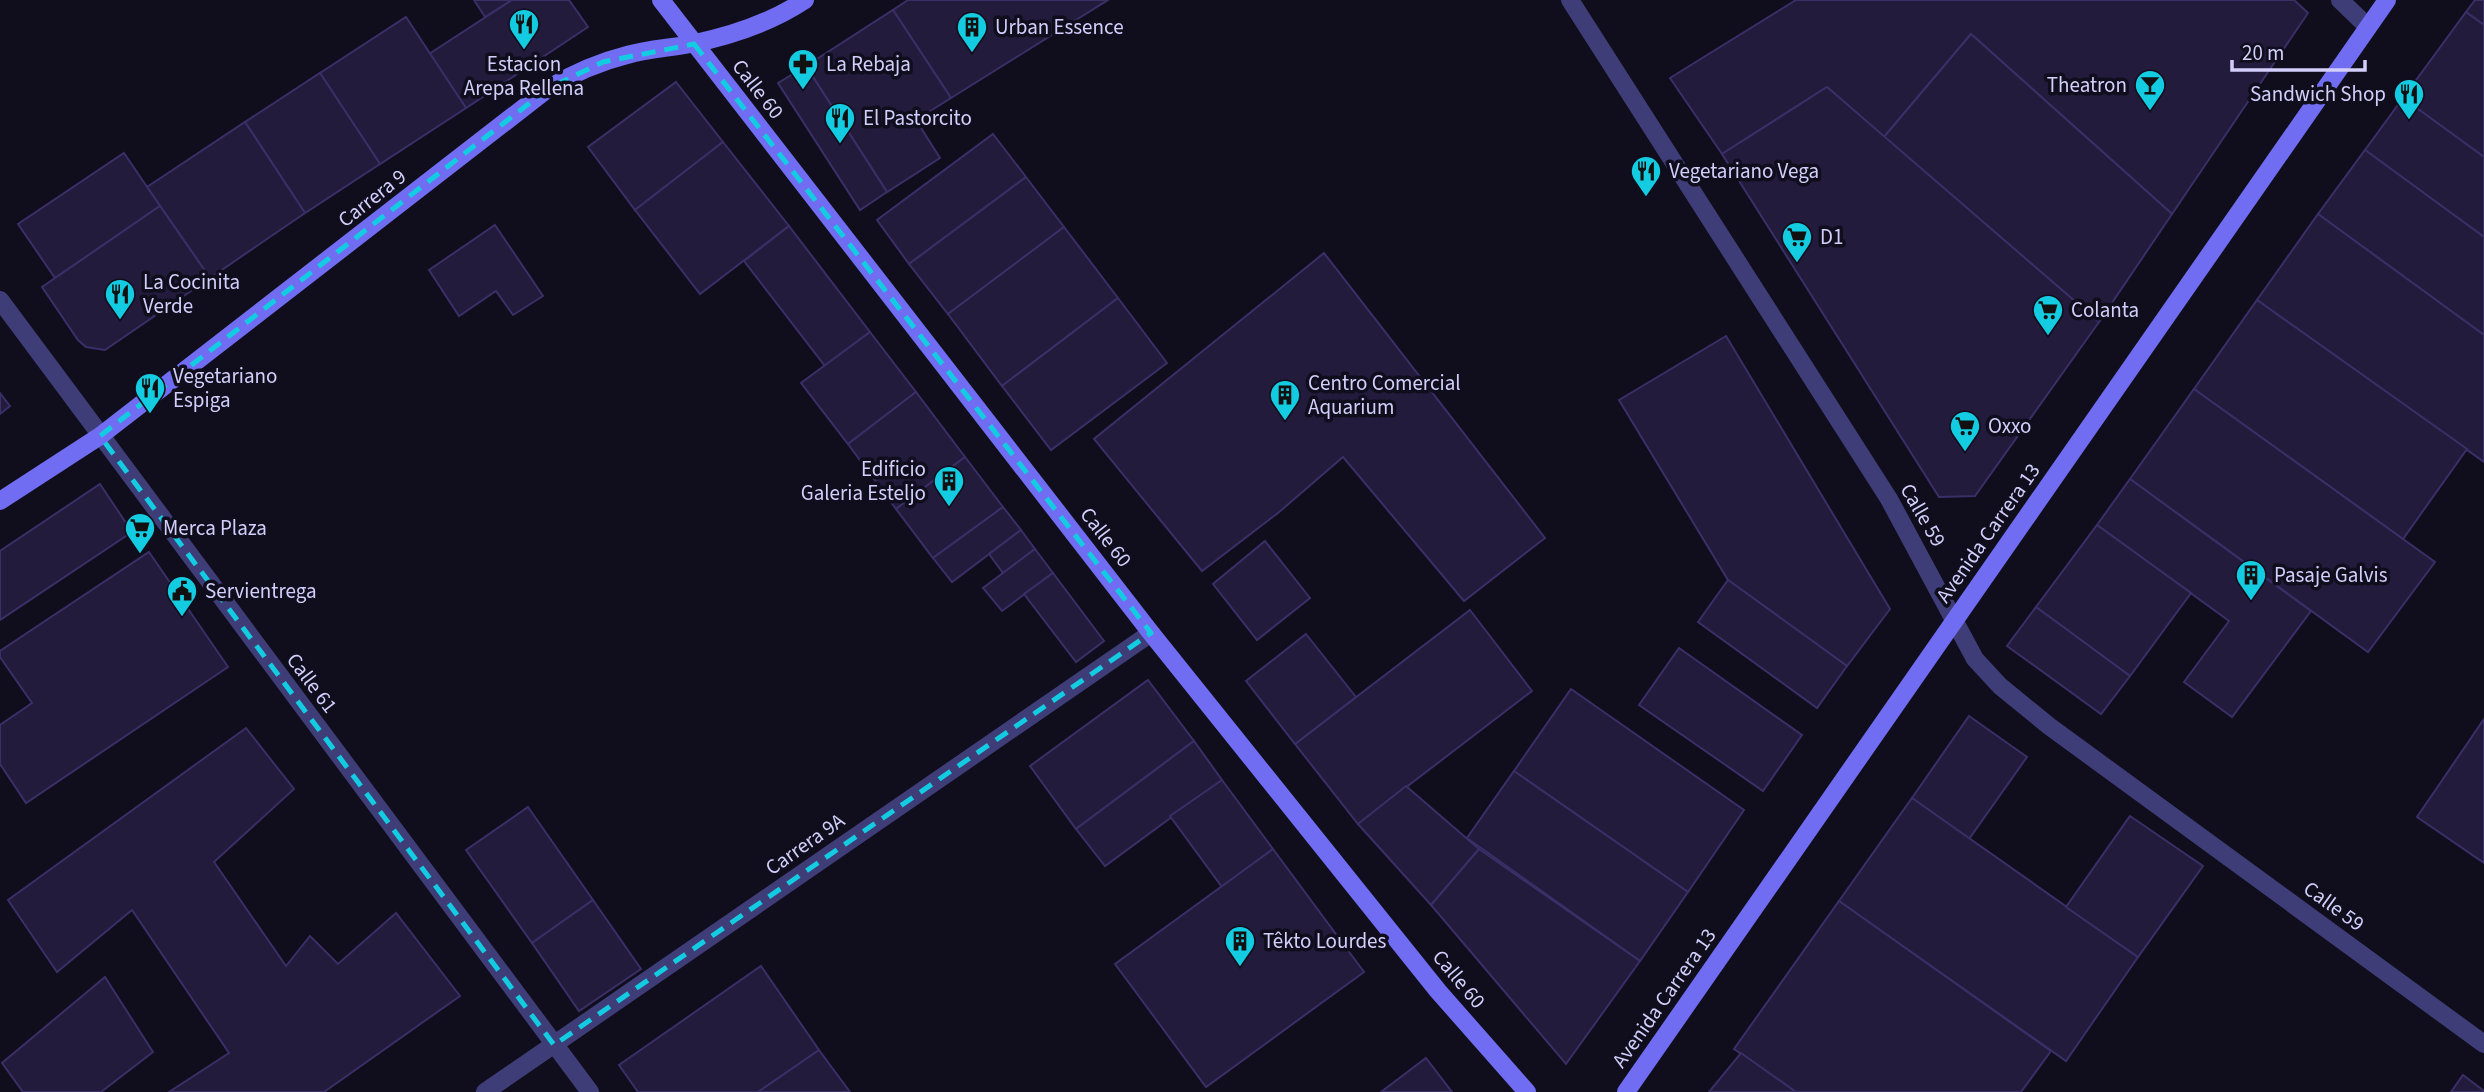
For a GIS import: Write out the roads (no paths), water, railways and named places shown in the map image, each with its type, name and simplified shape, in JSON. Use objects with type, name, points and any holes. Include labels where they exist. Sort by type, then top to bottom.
[{"type":"street","name":"Calle 60","points":[[661,0],[1151,634],[1438,991],[1527,1092]]},
{"type":"street","name":"Carrera 9","points":[[0,501],[100,436],[549,88],[574,72],[629,54],[694,44],[769,20],[805,0]]},
{"type":"street","name":"Calle 59","points":[[1570,0],[1889,499],[1975,659],[2000,686],[2049,726],[2484,1044]]},
{"type":"street","points":[[2340,0],[2368,27]]},
{"type":"street","name":"Avenida Carrera 13","points":[[1626,1092],[2387,0]]},
{"type":"street","name":"Calle 61","points":[[0,300],[590,1092]]},
{"type":"street","name":"Carrera 9A","points":[[485,1092],[1151,634]]},
{"type":"place","name":"Estacion Arepa Rellena","points":[[524,51]]},
{"type":"place","name":"Urban Essence","points":[[972,54]]},
{"type":"place","name":"La Rebaja","points":[[803,91]]},
{"type":"place","name":"Theatron","points":[[2150,112]]},
{"type":"place","name":"Sandwich Shop","points":[[2409,121]]},
{"type":"place","name":"El Pastorcito","points":[[840,145]]},
{"type":"place","name":"Vegetariano Vega","points":[[1646,198]]},
{"type":"place","name":"D1","points":[[1797,264]]},
{"type":"place","name":"La Cocinita Verde","points":[[120,321]]},
{"type":"place","name":"Colanta","points":[[2048,337]]},
{"type":"place","name":"Vegetariano Espiga","points":[[150,415]]},
{"type":"place","name":"Centro Comercial Aquarium","points":[[1285,422]]},
{"type":"place","name":"Oxxo","points":[[1965,453]]},
{"type":"place","name":"Edificio Galeria Esteljo","points":[[949,508]]},
{"type":"place","name":"Merca Plaza","points":[[140,555]]},
{"type":"place","name":"Pasaje Galvis","points":[[2251,602]]},
{"type":"place","name":"Servientrega","points":[[182,618]]},
{"type":"place","name":"Têkto Lourdes","points":[[1240,968]]}]
